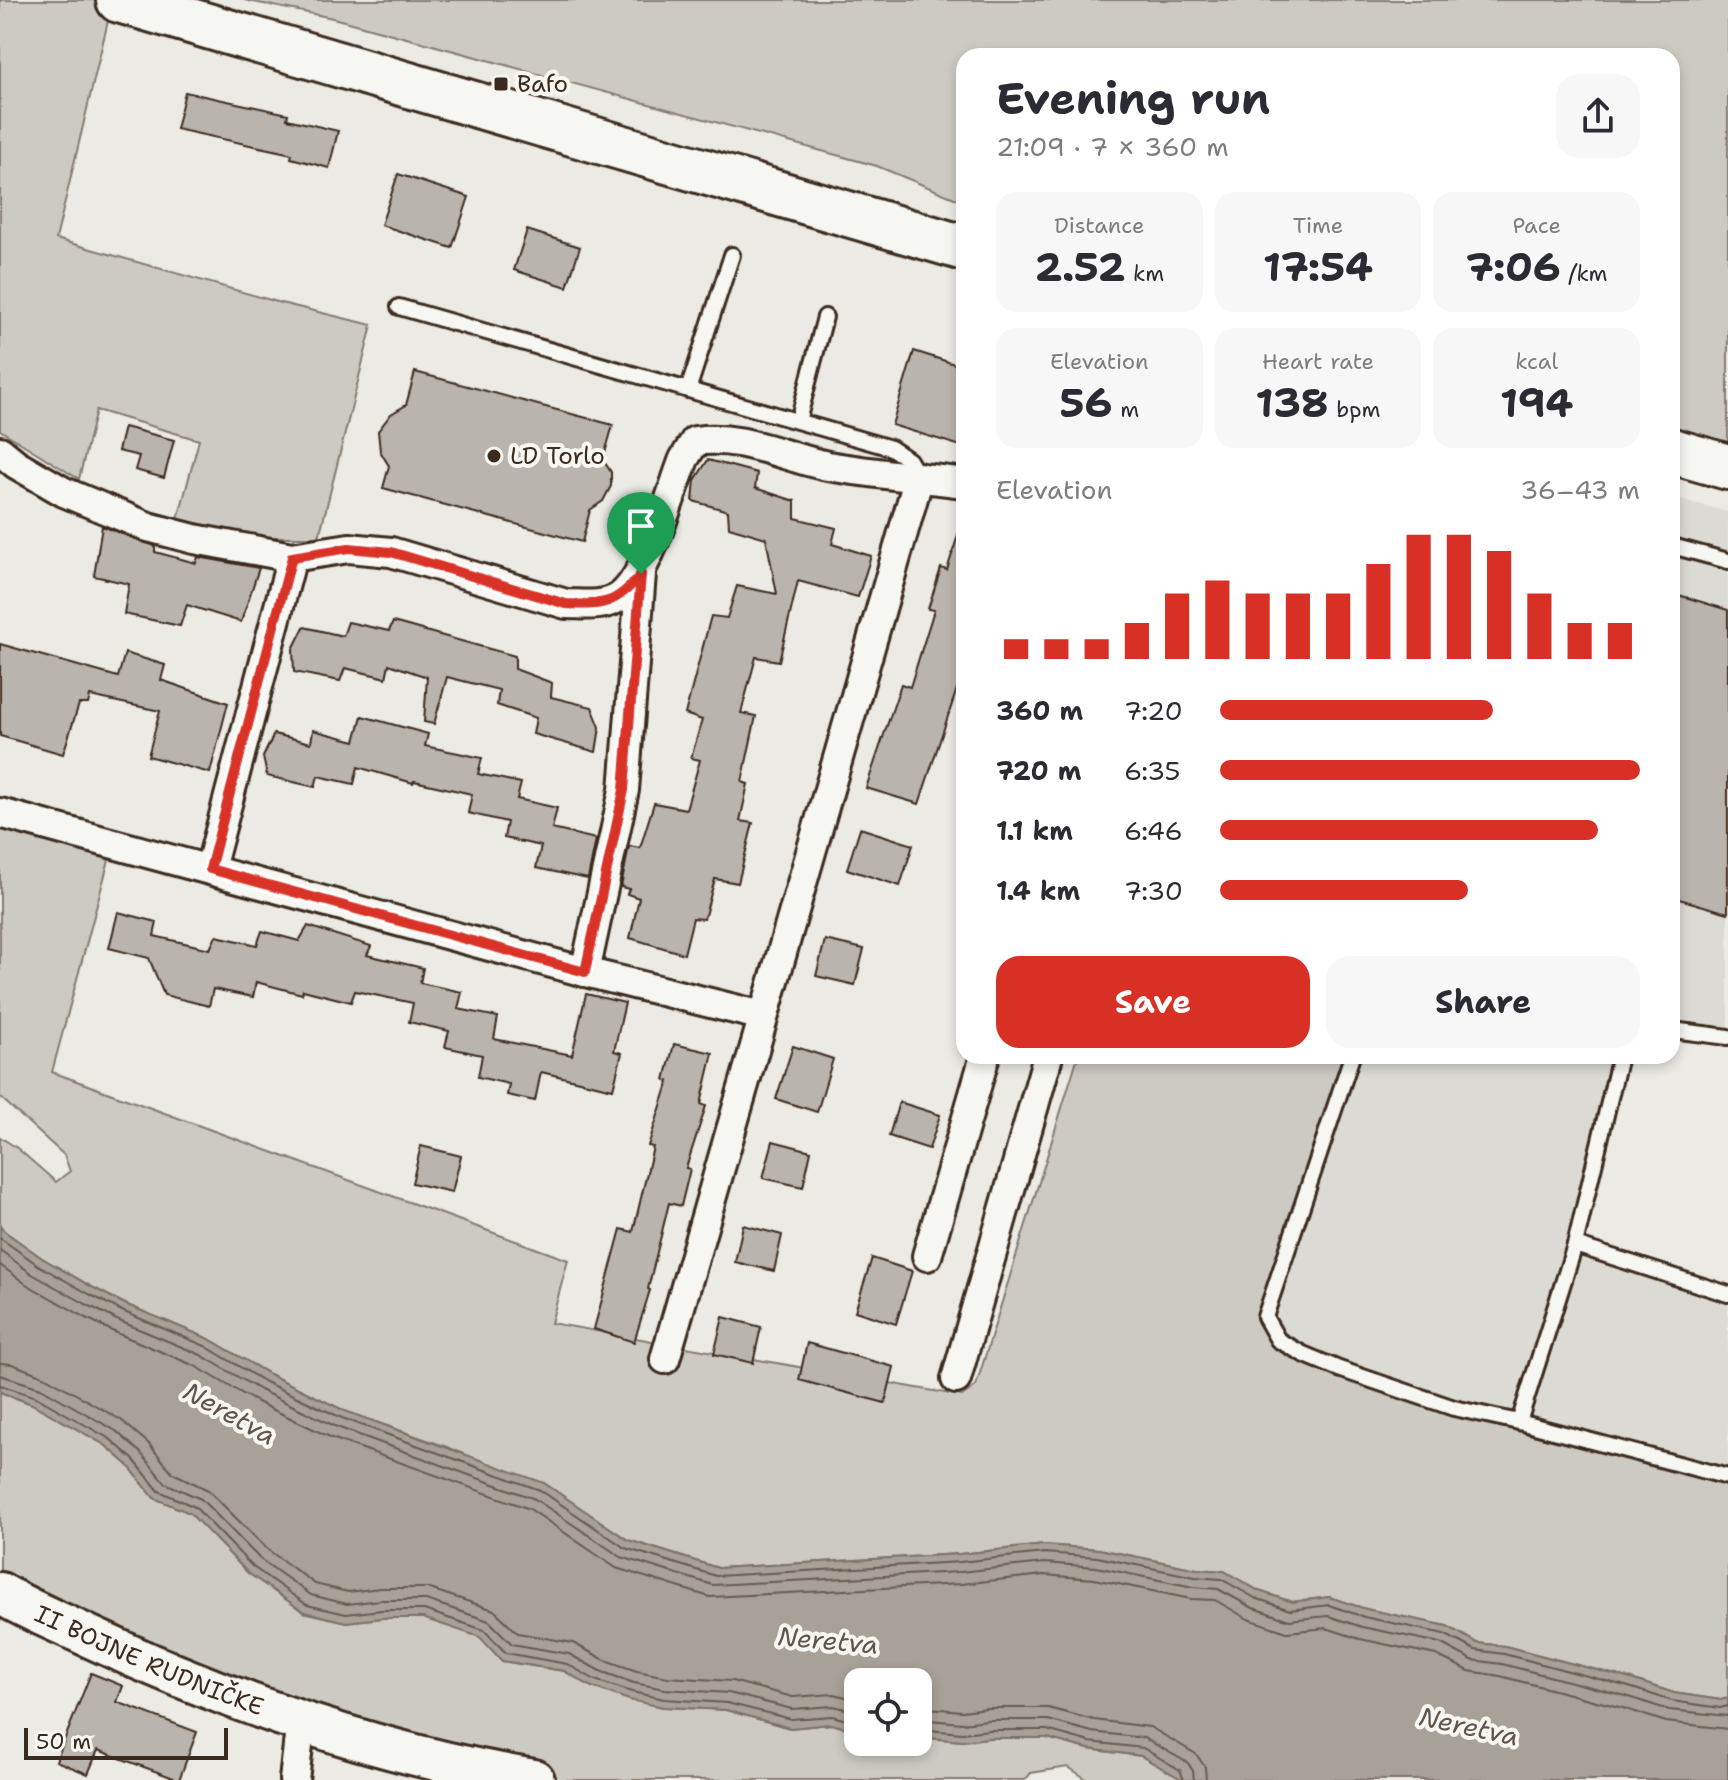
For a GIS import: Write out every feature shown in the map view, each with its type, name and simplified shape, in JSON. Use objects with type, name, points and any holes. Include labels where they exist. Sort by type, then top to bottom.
[{"type":"main road","points":[[119,0],[956,246]]},
{"type":"main road","points":[[1680,453],[1728,467]]},
{"type":"street","points":[[585,972],[624,790],[641,574],[684,459],[695,441],[744,442],[823,465],[901,478],[956,482]]},
{"type":"street","points":[[0,451],[64,492],[148,527],[194,539],[292,557],[349,548],[391,552],[566,604],[596,605],[615,599],[627,591],[641,574]]},
{"type":"street","points":[[665,1359],[919,477]]},
{"type":"street","points":[[210,869],[292,557]]},
{"type":"street","points":[[0,813],[585,972],[763,1016]]},
{"type":"street","points":[[927,1256],[983,1064]]},
{"type":"street","points":[[956,1379],[1046,1064]]},
{"type":"street","name":"II BOJNE RUDNIČKE","points":[[0,1593],[154,1667],[301,1720],[491,1773],[534,1780]]},
{"type":"street","points":[[294,1780],[301,1720]]},
{"type":"lane","points":[[688,390],[732,255]]},
{"type":"lane","points":[[399,307],[891,448],[909,460],[919,477]]},
{"type":"lane","points":[[798,421],[825,317]]},
{"type":"lane","points":[[1680,548],[1728,561]]},
{"type":"lane","points":[[1680,1031],[1728,1037]]},
{"type":"lane","points":[[1349,1064],[1265,1317],[1278,1340],[1339,1369],[1454,1408],[1728,1477]]},
{"type":"lane","points":[[1519,1422],[1575,1245],[1618,1064]]},
{"type":"lane","points":[[1575,1245],[1728,1294]]},
{"type":"shaded area","points":[[0,0],[113,0],[56,239],[281,303],[372,325],[319,537],[260,537],[178,519],[199,440],[96,410],[79,479],[0,430]]},
{"type":"shaded area","points":[[244,0],[1728,0],[1728,446],[1680,432],[1680,48],[956,48],[956,199],[877,166],[333,18]]},
{"type":"shaded area","points":[[1680,499],[1728,512],[1728,1037],[1680,1031]]},
{"type":"shaded area","points":[[0,813],[113,845],[52,1072],[568,1260],[551,1323],[962,1396],[976,1386],[1076,1064],[1349,1064],[1265,1317],[1270,1327],[1339,1369],[1728,1477],[1728,1698],[1721,1700],[1674,1693],[1505,1646],[1477,1643],[1447,1626],[1366,1609],[1329,1597],[1292,1602],[1259,1591],[1224,1571],[1197,1569],[1099,1549],[1044,1545],[959,1554],[718,1568],[628,1540],[594,1518],[447,1447],[345,1411],[269,1374],[209,1339],[125,1304],[42,1258],[0,1225],[0,1137],[56,1182],[70,1171],[64,1155],[0,1097]]},
{"type":"shaded area","points":[[1348,1064],[1618,1064],[1575,1245],[1728,1290],[1728,1477],[1454,1408],[1278,1340],[1265,1317]]},
{"type":"shaded area","points":[[0,1392],[32,1404],[105,1445],[128,1465],[154,1498],[190,1513],[248,1573],[304,1612],[346,1622],[423,1618],[481,1637],[502,1661],[564,1671],[592,1687],[663,1707],[726,1710],[790,1728],[831,1724],[844,1727],[844,1756],[932,1756],[932,1738],[962,1741],[1047,1738],[1088,1749],[1141,1756],[1183,1780],[1088,1780],[1068,1767],[1031,1773],[1025,1780],[534,1780],[491,1773],[0,1593]]},
{"type":"water","name":"Neretva","points":[[0,1225],[42,1258],[125,1304],[209,1339],[269,1374],[345,1411],[544,1483],[628,1540],[718,1568],[959,1554],[1044,1545],[1099,1549],[1197,1569],[1224,1571],[1259,1591],[1292,1602],[1329,1597],[1366,1609],[1447,1626],[1477,1643],[1505,1646],[1674,1693],[1721,1700],[1728,1698],[1728,1780],[1183,1780],[1141,1756],[1088,1749],[1047,1738],[962,1741],[932,1738],[932,1668],[844,1668],[844,1727],[831,1724],[790,1728],[726,1710],[663,1707],[629,1700],[592,1687],[564,1671],[502,1661],[480,1637],[423,1618],[346,1622],[304,1612],[248,1573],[190,1513],[154,1498],[128,1465],[105,1445],[32,1404],[0,1392]]},
{"type":"building","points":[[185,92],[288,114],[287,119],[338,131],[329,168],[291,158],[292,154],[176,129]]},
{"type":"building","points":[[398,174],[469,197],[452,248],[381,225]]},
{"type":"building","points":[[527,230],[580,247],[567,287],[514,270]]},
{"type":"building","points":[[914,351],[956,364],[956,445],[892,425]]},
{"type":"building","name":"LD Torlo","points":[[415,372],[613,425],[603,460],[611,472],[611,486],[603,501],[590,510],[582,542],[383,488],[389,466],[380,451],[378,431],[391,414],[406,405]]},
{"type":"building","points":[[124,427],[174,440],[164,478],[135,470],[139,456],[118,451]]},
{"type":"building","points":[[708,460],[757,473],[755,488],[795,501],[795,518],[836,528],[832,544],[871,556],[858,597],[798,581],[779,661],[756,657],[741,713],[756,716],[742,782],[748,784],[740,821],[753,823],[738,883],[715,879],[704,919],[693,918],[684,954],[630,938],[639,898],[627,894],[629,889],[621,887],[629,846],[640,848],[654,803],[686,809],[700,760],[691,758],[702,720],[685,714],[711,616],[727,618],[737,586],[777,594],[766,538],[729,527],[728,511],[693,501],[695,480]]},
{"type":"building","points":[[102,526],[155,546],[155,552],[196,563],[198,557],[259,568],[241,622],[187,605],[180,626],[124,614],[129,584],[94,576]]},
{"type":"building","points":[[956,542],[956,692],[919,804],[866,788],[901,684],[910,687],[934,610],[928,609],[941,568],[947,570]]},
{"type":"building","points":[[1680,595],[1728,610],[1728,913],[1680,899]]},
{"type":"building","points":[[348,622],[389,631],[393,622],[515,656],[515,669],[552,683],[551,697],[592,707],[600,727],[596,752],[533,734],[536,718],[497,705],[499,690],[447,677],[434,724],[424,722],[427,677],[389,664],[386,678],[345,668],[340,681],[294,672],[293,649],[304,627],[343,636]]},
{"type":"building","points":[[0,644],[118,677],[125,653],[165,665],[161,680],[228,703],[210,773],[148,756],[160,711],[90,696],[88,704],[79,704],[63,754],[0,736]]},
{"type":"building","points":[[362,716],[428,734],[425,746],[482,758],[478,774],[521,783],[517,799],[557,808],[552,829],[596,839],[588,879],[536,868],[541,846],[504,838],[507,822],[468,813],[472,794],[413,783],[358,767],[354,784],[318,776],[315,787],[267,776],[263,757],[274,734],[311,743],[313,730],[355,741]]},
{"type":"building","points":[[860,828],[913,845],[900,886],[847,869]]},
{"type":"building","points":[[118,912],[157,922],[154,936],[210,949],[216,936],[257,945],[262,931],[299,941],[308,926],[371,946],[367,955],[423,968],[420,983],[462,992],[458,1009],[498,1017],[494,1039],[572,1055],[586,994],[625,1003],[614,1051],[622,1053],[613,1089],[541,1072],[535,1101],[507,1095],[509,1084],[478,1077],[482,1055],[445,1047],[449,1031],[409,1022],[413,1003],[355,991],[351,1002],[256,982],[253,997],[213,989],[209,1006],[164,995],[149,958],[109,948]]},
{"type":"building","points":[[825,940],[864,949],[855,985],[816,976]]},
{"type":"building","points":[[674,1044],[713,1053],[701,1104],[706,1106],[686,1168],[690,1169],[681,1206],[669,1203],[650,1290],[634,1342],[594,1329],[621,1229],[633,1232],[653,1147],[648,1146],[669,1081],[665,1080]]},
{"type":"building","points":[[793,1046],[833,1059],[817,1112],[776,1099]]},
{"type":"building","points":[[899,1102],[940,1115],[929,1149],[889,1136]]},
{"type":"building","points":[[773,1141],[811,1151],[803,1187],[763,1178]]},
{"type":"building","points":[[421,1146],[461,1156],[452,1192],[412,1183]]},
{"type":"building","points":[[743,1225],[782,1235],[774,1271],[735,1262]]},
{"type":"building","points":[[872,1258],[912,1271],[896,1324],[855,1311]]},
{"type":"building","points":[[723,1317],[761,1327],[753,1363],[714,1354]]},
{"type":"building","points":[[807,1343],[894,1367],[885,1403],[799,1380]]},
{"type":"building","points":[[91,1673],[123,1686],[117,1702],[197,1732],[179,1780],[98,1750],[88,1774],[56,1761]]},
{"type":"place","name":"Bafo","points":[[501,84]]},
{"type":"place","name":"LD Torlo","points":[[494,456]]},
{"type":"route","points":[[349,548],[391,552],[566,604],[596,605],[615,599],[627,591],[641,574],[624,790],[585,972],[210,869],[292,557],[349,548]]}]
